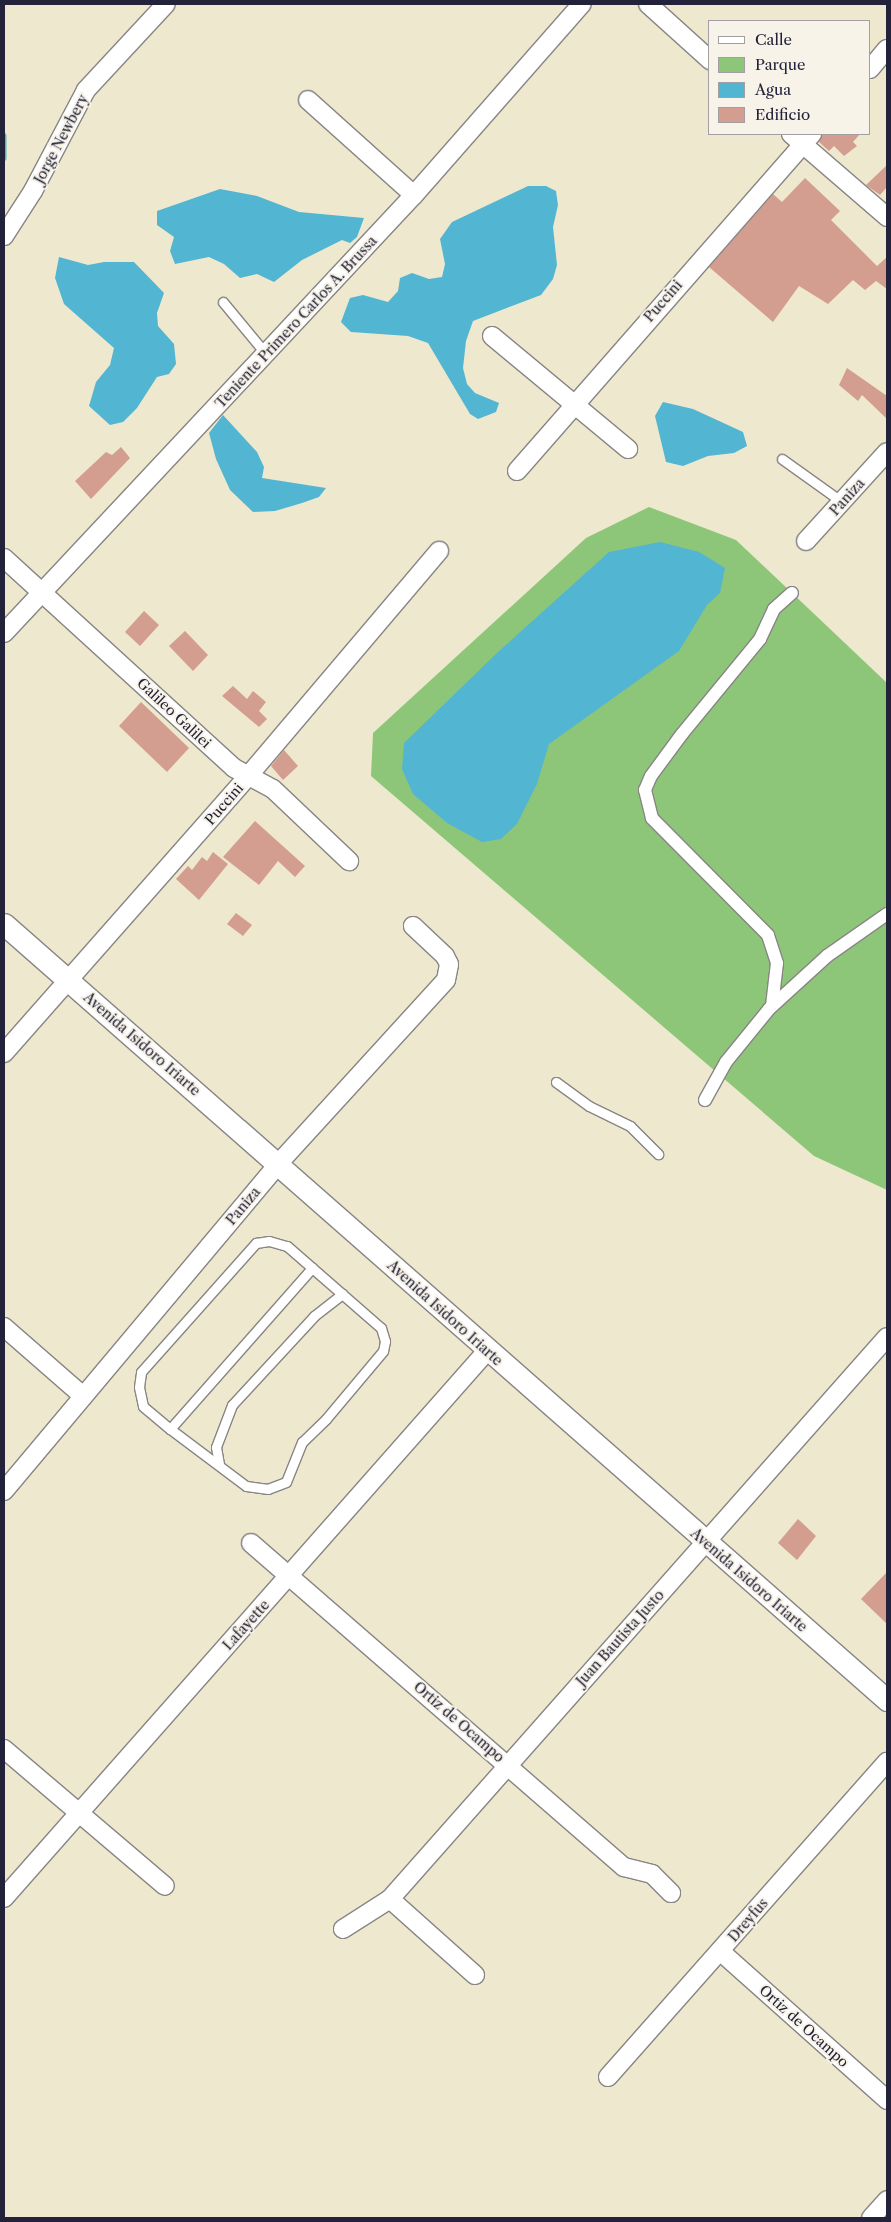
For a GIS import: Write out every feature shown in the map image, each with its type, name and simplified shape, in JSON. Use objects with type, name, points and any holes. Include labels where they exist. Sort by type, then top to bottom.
[{"type":"street","name":"Jorge Newbery","points":[[4,236],[33,191],[86,90],[166,4]]},
{"type":"street","name":"Teniente Primero Carlos A. Brussa","points":[[4,633],[44,593],[414,195],[582,4]]},
{"type":"street","points":[[648,4],[708,58]]},
{"type":"street","points":[[871,68],[887,49]]},
{"type":"street","points":[[308,100],[414,195]]},
{"type":"street","points":[[802,137],[887,217]]},
{"type":"street","name":"Puccini","points":[[517,471],[802,137]]},
{"type":"street","points":[[492,336],[572,405],[628,449]]},
{"type":"street","name":"Paniza","points":[[806,541],[887,452]]},
{"type":"street","name":"Puccini","points":[[4,1054],[249,775],[439,551]]},
{"type":"street","name":"Galileo Galilei","points":[[4,558],[234,768],[273,789],[349,862]]},
{"type":"street","points":[[772,1006],[778,963],[768,935],[652,818],[645,790],[651,776],[682,734],[760,640],[774,609],[792,593]]},
{"type":"street","points":[[705,1100],[726,1062],[772,1006],[827,956],[887,914]]},
{"type":"street","name":"Avenida Isidoro Iriarte","points":[[4,924],[278,1164],[487,1351],[887,1700]]},
{"type":"street","name":"Paniza","points":[[4,1491],[82,1395],[278,1164],[446,980],[448,964],[445,956],[413,926]]},
{"type":"street","points":[[4,1327],[82,1395]]},
{"type":"street","name":"Juan Bautista Justo","points":[[343,1928],[390,1899],[887,1337]]},
{"type":"street","name":"Lafayette","points":[[4,1898],[290,1575],[383,1465],[487,1351]]},
{"type":"street","name":"Ortiz de Ocampo","points":[[251,1543],[508,1764],[624,1867],[652,1874],[671,1893]]},
{"type":"street","points":[[4,1749],[165,1886]]},
{"type":"street","name":"Dreyfus","points":[[608,2077],[887,1762]]},
{"type":"street","points":[[390,1899],[475,1975]]},
{"type":"street","name":"Ortiz de Ocampo","points":[[720,1951],[887,2100]]},
{"type":"street","points":[[871,2218],[887,2200]]},
{"type":"lane","points":[[223,302],[266,354]]},
{"type":"lane","points":[[782,459],[842,502]]},
{"type":"lane","points":[[556,1082],[589,1106],[630,1126],[658,1154]]},
{"type":"lane","points":[[269,1241],[287,1246],[312,1268],[380,1328],[385,1341],[383,1351],[326,1419],[302,1442],[286,1482],[268,1489],[246,1486],[170,1429],[143,1406],[139,1387],[141,1372],[256,1243],[269,1241]]},
{"type":"lane","points":[[170,1429],[312,1268]]},
{"type":"lane","points":[[219,1464],[216,1447],[232,1405],[314,1316],[342,1294]]},
{"type":"green space","points":[[649,507],[736,540],[887,683],[887,1190],[814,1156],[371,776],[373,733],[586,538]]},
{"type":"water","points":[[528,186],[546,186],[556,191],[558,205],[553,227],[557,265],[553,279],[541,295],[473,321],[466,341],[463,368],[467,384],[475,393],[499,403],[496,412],[478,419],[470,414],[428,343],[408,336],[351,332],[341,322],[350,298],[363,295],[388,302],[398,291],[400,278],[412,273],[429,279],[442,277],[445,264],[440,239],[452,222]]},
{"type":"water","points":[[220,189],[257,196],[299,212],[364,218],[357,237],[350,243],[342,240],[302,260],[274,282],[257,274],[240,278],[224,264],[209,257],[175,264],[170,251],[174,237],[157,225],[157,211]]},
{"type":"water","points":[[59,257],[88,265],[104,262],[134,262],[164,293],[157,313],[158,326],[174,344],[176,364],[169,374],[157,377],[137,408],[123,422],[110,425],[89,406],[96,382],[110,365],[114,348],[64,304],[55,278]]},
{"type":"water","points":[[663,402],[693,409],[743,432],[747,446],[734,453],[708,456],[683,466],[666,462],[655,416]]},
{"type":"water","points":[[223,415],[257,452],[264,467],[262,478],[326,488],[319,497],[275,511],[253,512],[230,490],[216,459],[209,433]]},
{"type":"water","points":[[660,542],[699,552],[725,568],[720,593],[707,605],[679,651],[549,744],[537,784],[517,824],[501,839],[482,842],[447,823],[413,794],[402,769],[404,743],[498,652],[609,552]]},
{"type":"building","points":[[822,135],[859,135],[853,142],[857,146],[844,156],[834,146],[829,151],[819,142]]},
{"type":"building","points":[[887,165],[887,187],[880,195],[866,185]]},
{"type":"building","points":[[805,178],[840,211],[831,220],[877,266],[887,257],[887,289],[876,281],[865,290],[853,280],[828,304],[799,286],[773,322],[709,267],[773,194],[782,202]]},
{"type":"building","points":[[847,368],[887,396],[887,419],[862,395],[858,401],[839,385]]},
{"type":"building","points":[[121,447],[130,458],[91,499],[75,481],[106,452],[112,455]]},
{"type":"building","points":[[144,611],[159,625],[140,646],[125,632]]},
{"type":"building","points":[[185,631],[208,655],[193,671],[169,646]]},
{"type":"building","points":[[233,686],[247,699],[253,691],[266,702],[259,711],[267,719],[259,727],[222,696]]},
{"type":"building","points":[[141,702],[189,748],[167,772],[119,726]]},
{"type":"building","points":[[284,750],[298,766],[283,780],[271,766]]},
{"type":"building","points":[[255,821],[305,866],[295,877],[278,861],[259,885],[223,857]]},
{"type":"building","points":[[213,852],[228,864],[199,900],[176,879],[188,866],[192,870],[202,857],[207,861]]},
{"type":"building","points":[[236,913],[252,925],[243,936],[227,924]]},
{"type":"building","points":[[798,1519],[816,1536],[797,1560],[778,1543]]},
{"type":"building","points":[[887,1572],[887,1624],[861,1599]]},
{"type":"waterway","points":[[4,136],[4,158]]}]
